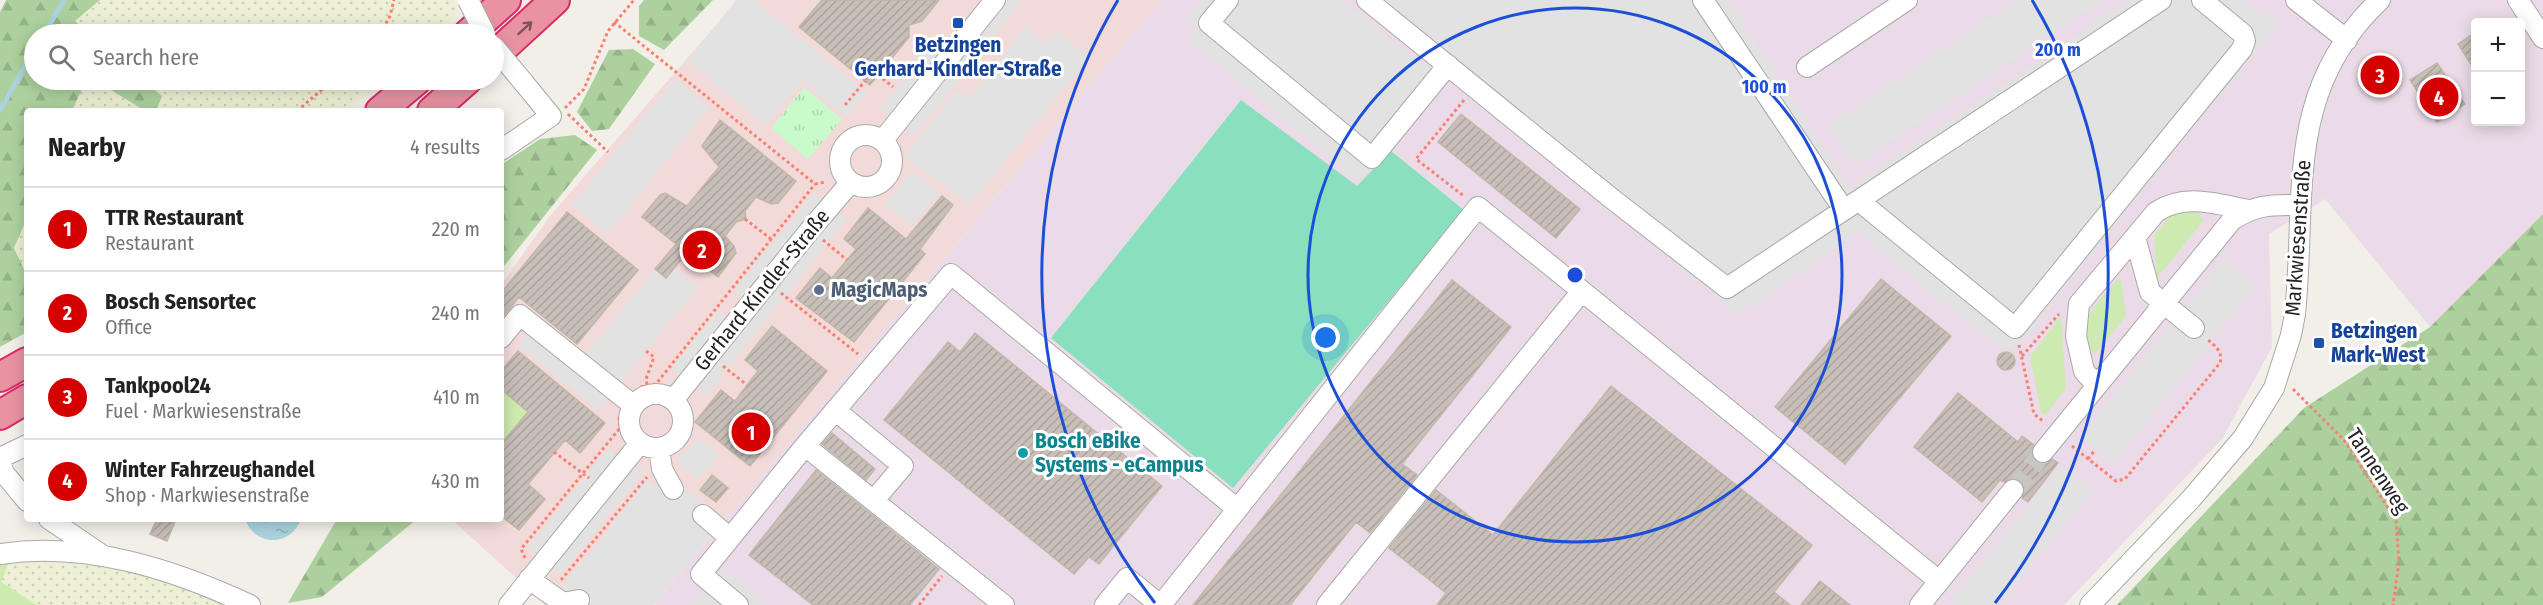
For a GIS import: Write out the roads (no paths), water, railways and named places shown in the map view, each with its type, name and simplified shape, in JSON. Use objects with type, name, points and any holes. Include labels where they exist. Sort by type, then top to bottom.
[{"type":"highway","points":[[479,24],[506,0]]},
{"type":"highway","points":[[504,47],[555,0]]},
{"type":"highway","points":[[384,108],[405,90]]},
{"type":"highway","points":[[435,108],[456,90]]},
{"type":"highway","points":[[0,377],[24,364]]},
{"type":"highway","points":[[0,415],[24,401]]},
{"type":"street","points":[[468,0],[480,24]]},
{"type":"street","points":[[883,140],[995,0]]},
{"type":"street","points":[[1228,0],[1209,23],[1372,158],[1448,65]]},
{"type":"street","points":[[1367,0],[1611,198],[1727,288],[2161,0]]},
{"type":"street","points":[[1704,0],[1852,205],[2015,328],[2242,49],[2245,41],[2243,34],[2202,0]]},
{"type":"street","points":[[1807,67],[1907,0]]},
{"type":"street","points":[[2296,0],[2347,40]]},
{"type":"street","name":"Markwiesenstraße","points":[[2090,605],[2235,449],[2262,411],[2279,374],[2295,314],[2304,150],[2312,113],[2330,69],[2347,40],[2380,0]]},
{"type":"street","points":[[2518,0],[2543,38]]},
{"type":"street","points":[[504,59],[524,83],[557,113],[504,148]]},
{"type":"street","points":[[867,135],[883,140],[891,152],[892,161],[890,171],[884,180],[866,187],[847,186],[840,160],[849,142],[867,135]]},
{"type":"street","name":"Gerhard-Kindler-Straße","points":[[674,399],[847,186]]},
{"type":"street","points":[[2097,386],[2084,371],[2076,336],[2079,304],[2156,212],[2177,201],[2189,200],[2248,210]]},
{"type":"street","points":[[2043,452],[2232,220],[2261,205],[2300,205]]},
{"type":"street","points":[[1105,605],[1126,578],[1160,605],[1478,207],[1939,581]]},
{"type":"street","points":[[2135,237],[2150,292],[2194,328]]},
{"type":"street","points":[[738,605],[701,574],[835,410],[951,274],[1236,508]]},
{"type":"street","points":[[1327,605],[1582,291]]},
{"type":"street","points":[[504,334],[520,315],[629,402]]},
{"type":"street","points":[[629,402],[645,396],[661,394],[674,399],[682,412],[683,424],[679,435],[660,453]]},
{"type":"street","points":[[629,402],[629,426],[633,436],[640,443],[660,453]]},
{"type":"street","points":[[835,410],[903,466],[874,500]]},
{"type":"street","points":[[509,605],[531,570],[603,489],[640,443]]},
{"type":"street","points":[[805,446],[1004,605]]},
{"type":"street","points":[[24,447],[0,460],[4,473],[24,497]]},
{"type":"street","points":[[660,453],[662,469],[672,489]]},
{"type":"street","points":[[1920,605],[2013,490]]},
{"type":"street","points":[[703,515],[730,538]]},
{"type":"street","points":[[53,522],[104,556]]},
{"type":"street","points":[[0,554],[58,552],[104,556],[184,576],[250,605]]},
{"type":"street","points":[[531,570],[563,603],[579,600]]},
{"type":"water","points":[[247,522],[299,522],[289,535],[282,539],[264,539],[250,528]]},
{"type":"waterway","points":[[50,24],[64,0]]},
{"type":"waterway","points":[[0,110],[24,68]]},
{"type":"tunnel","points":[[2013,490],[2043,452]]},
{"type":"place","name":"Betzingen Gerhard-Kindler-Straße","points":[[958,23]]},
{"type":"place","name":"Tankpool24","points":[[2380,75]]},
{"type":"place","name":"Winter Fahrzeughandel","points":[[2439,97]]},
{"type":"place","name":"Bosch Sensortec","points":[[702,250]]},
{"type":"place","name":"MagicMaps","points":[[819,290]]},
{"type":"place","name":"Betzingen Mark-West","points":[[2319,343]]},
{"type":"place","name":"TTR Restaurant","points":[[751,432]]},
{"type":"place","name":"Bosch eBike Systems - eCampus","points":[[1023,453]]}]
